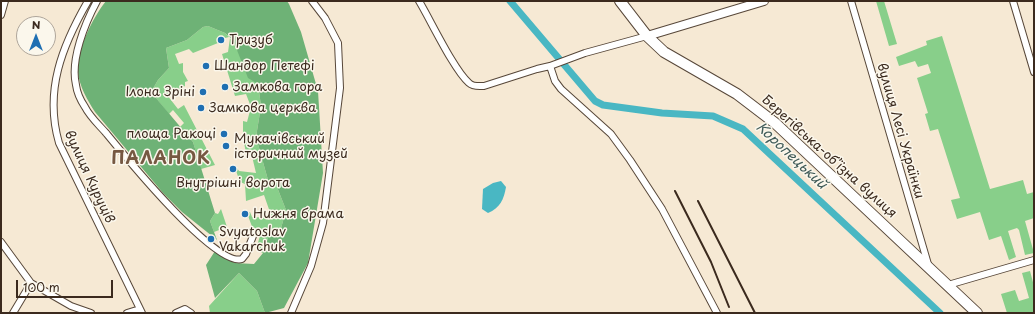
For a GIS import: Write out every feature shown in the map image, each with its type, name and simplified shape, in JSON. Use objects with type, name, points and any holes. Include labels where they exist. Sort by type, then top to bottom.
[{"type":"highway","name":"Берегівська-обʼїзна вулиця","points":[[620,1],[647,36],[664,52],[755,106],[796,142],[978,313]]},
{"type":"street","points":[[1,15],[5,1]]},
{"type":"street","name":"вулиця Куруців","points":[[88,1],[79,17],[59,65],[52,103],[54,125],[59,143],[141,311]]},
{"type":"street","points":[[97,1],[84,29],[75,63],[76,86],[85,109],[174,212],[218,250],[236,260],[242,259],[246,254],[253,236],[250,232]]},
{"type":"street","points":[[291,313],[311,266],[322,223],[340,88],[338,43],[325,18],[312,1]]},
{"type":"street","points":[[420,1],[457,66],[470,84],[484,86],[553,65],[566,59],[764,1]]},
{"type":"street","name":"вулиця Лесі Українки","points":[[851,1],[929,268]]},
{"type":"street","points":[[1012,1],[1034,72]]},
{"type":"street","points":[[553,65],[555,80],[561,89],[611,134],[644,180],[674,231],[716,313]]},
{"type":"street","points":[[1,242],[32,283],[71,306],[89,312]]},
{"type":"street","points":[[948,285],[1034,260]]},
{"type":"street","points":[[13,313],[32,283]]},
{"type":"street","points":[[176,313],[185,309],[191,313]]},
{"type":"street","points":[[128,313],[141,311]]},
{"type":"green space","points":[[106,1],[287,1],[289,4],[301,32],[318,91],[323,173],[308,263],[284,308],[265,313],[257,291],[239,273],[215,298],[206,265],[215,251],[235,263],[254,264],[263,253],[270,232],[280,232],[286,210],[277,187],[268,180],[256,137],[261,106],[258,84],[248,78],[233,40],[225,33],[208,26],[203,27],[187,40],[166,48],[169,68],[158,80],[151,92],[193,142],[215,213],[210,221],[217,240],[182,212],[163,193],[95,112],[84,93],[78,72],[80,54],[86,35]]},
{"type":"green space","points":[[876,1],[884,1],[897,44],[889,46]]},
{"type":"green space","points":[[208,26],[225,33],[229,37],[217,40],[218,43],[193,53],[189,49],[175,54],[179,64],[183,63],[183,72],[188,81],[185,82],[185,86],[167,95],[178,109],[184,105],[215,165],[201,169],[193,142],[180,127],[184,123],[173,110],[169,114],[151,92],[158,80],[169,68],[166,48],[187,40],[203,27]]},
{"type":"green space","points":[[942,36],[990,189],[1023,180],[1027,194],[1034,192],[1034,218],[1025,221],[1034,253],[1025,255],[1019,230],[1017,228],[1008,231],[1016,257],[1009,260],[1001,236],[989,240],[980,212],[957,219],[951,200],[960,198],[938,129],[930,131],[925,114],[928,113],[917,78],[931,73],[928,64],[918,67],[915,61],[899,66],[896,57],[927,45],[926,41]]},
{"type":"green space","points":[[230,38],[258,84],[261,106],[256,137],[268,180],[277,187],[286,210],[280,232],[270,232],[263,253],[256,250],[261,232],[254,232],[247,213],[250,212],[252,217],[272,218],[264,195],[246,201],[245,184],[240,182],[235,168],[239,171],[256,173],[251,152],[246,153],[243,137],[243,121],[247,122],[251,107],[246,94],[235,96],[222,54],[228,52]]},
{"type":"green space","points":[[221,209],[227,227],[214,232],[210,221],[215,213],[218,214]]},
{"type":"green space","points":[[1030,271],[1034,286],[1034,313],[1007,313],[1001,294],[1015,290],[1019,301],[1029,298],[1022,273]]},
{"type":"green space","points":[[239,273],[257,291],[265,313],[210,313],[209,306]]},
{"type":"water","points":[[501,181],[506,187],[503,199],[496,209],[488,213],[482,209],[483,189],[493,183]]},
{"type":"waterway","name":"Коропецький","points":[[510,1],[595,101],[603,105],[662,113],[713,116],[743,129],[940,313]]},
{"type":"railway","points":[[675,191],[711,262],[729,307]]},
{"type":"railway","points":[[698,201],[755,313]]},
{"type":"place","name":"Тризуб","points":[[221,40]]},
{"type":"place","name":"Шандор Петефі","points":[[206,66]]},
{"type":"place","name":"Замкова гора","points":[[225,87]]},
{"type":"place","name":"Ілона Зріні","points":[[203,92]]},
{"type":"place","name":"Замкова церква","points":[[201,108]]},
{"type":"place","name":"площа Ракоці","points":[[224,134]]},
{"type":"place","name":"Мукачівський історичний музей","points":[[226,146]]},
{"type":"place","name":"Внутрішні ворота","points":[[233,169]]},
{"type":"place","name":"Нижня брама","points":[[245,214]]},
{"type":"place","name":"Svyatoslav Vakarchuk","points":[[211,239]]},
{"type":"district","name":"ПАЛАНОК","points":[[161,159]]}]
